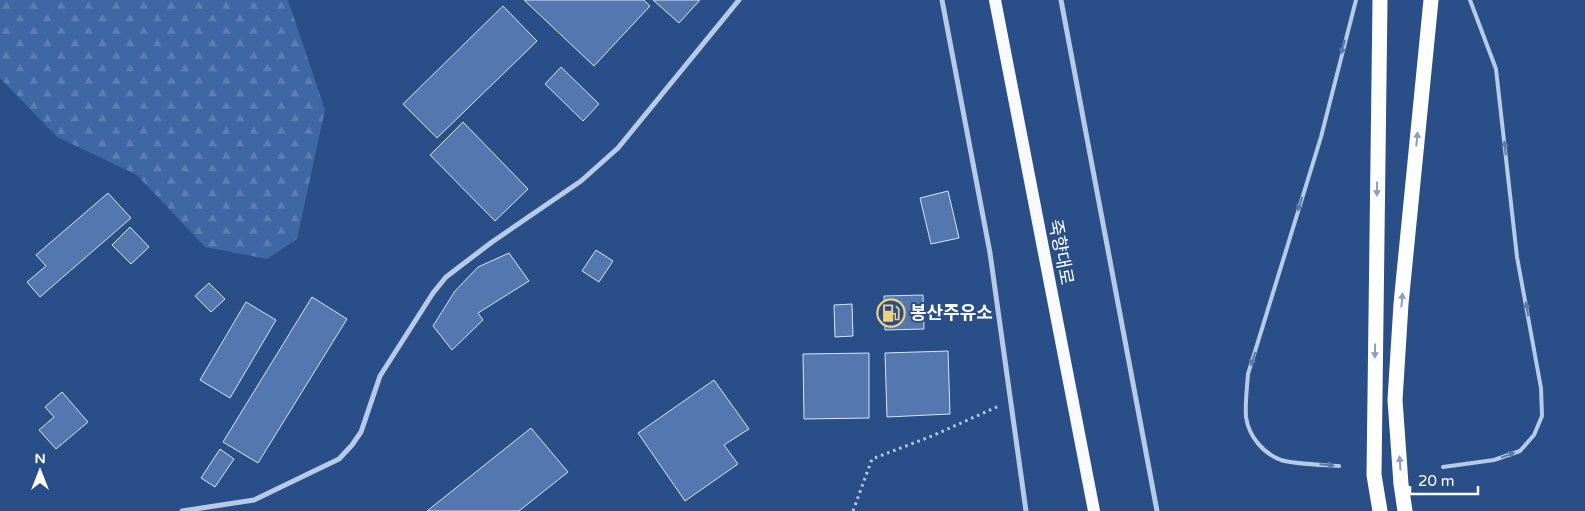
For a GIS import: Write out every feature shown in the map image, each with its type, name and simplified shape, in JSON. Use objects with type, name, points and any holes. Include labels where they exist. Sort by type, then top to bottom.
[{"type":"highway","points":[[1380,0],[1374,455],[1374,475],[1380,511]]},
{"type":"highway","points":[[1405,511],[1401,484],[1395,400],[1402,294],[1431,0]]},
{"type":"main road","name":"죽향대로","points":[[995,0],[1094,511]]},
{"type":"street","points":[[182,511],[254,500],[339,459],[361,432],[380,376],[433,293],[446,277],[492,242],[581,181],[618,148],[739,0]]},
{"type":"street","points":[[942,0],[990,253],[1026,511]]},
{"type":"street","points":[[1061,0],[1158,511]]},
{"type":"lane","points":[[1339,466],[1282,461],[1266,452],[1253,438],[1246,417],[1248,374],[1321,137],[1356,0]]},
{"type":"lane","points":[[1443,468],[1494,460],[1520,451],[1534,435],[1542,416],[1541,388],[1517,257],[1496,69],[1470,0]]},
{"type":"path","points":[[853,511],[872,459],[932,436],[1011,401]]},
{"type":"green space","points":[[0,0],[288,0],[325,110],[297,239],[267,259],[205,247],[137,175],[57,137],[0,78]]},
{"type":"building","points":[[524,0],[644,0],[650,6],[594,66]]},
{"type":"building","points":[[653,0],[700,0],[679,23]]},
{"type":"building","points":[[503,6],[537,41],[437,138],[403,104]]},
{"type":"building","points":[[561,67],[599,104],[583,121],[545,84]]},
{"type":"building","points":[[463,122],[528,189],[495,221],[430,155]]},
{"type":"building","points":[[948,191],[959,238],[931,244],[920,198]]},
{"type":"building","points":[[108,193],[131,218],[40,297],[27,282],[46,266],[36,255]]},
{"type":"building","points":[[130,227],[149,247],[131,264],[112,245]]},
{"type":"building","points":[[596,250],[613,261],[599,282],[582,271]]},
{"type":"building","points":[[509,253],[529,281],[478,313],[483,320],[452,350],[433,326],[455,291],[478,267]]},
{"type":"building","points":[[209,283],[225,299],[211,312],[195,296]]},
{"type":"building","points":[[923,295],[924,329],[885,330],[884,296]]},
{"type":"building","points":[[312,297],[347,319],[258,463],[223,442]]},
{"type":"building","points":[[246,302],[276,320],[230,398],[200,380]]},
{"type":"building","points":[[852,304],[853,336],[835,337],[834,305]]},
{"type":"building","points":[[948,351],[950,414],[887,417],[885,353]]},
{"type":"building","points":[[869,353],[869,418],[804,419],[803,354]]},
{"type":"building","points":[[714,380],[749,429],[724,445],[738,464],[685,501],[638,433]]},
{"type":"building","points":[[62,392],[88,422],[56,449],[39,430],[54,417],[45,407]]},
{"type":"building","points":[[531,428],[568,472],[519,511],[427,511]]},
{"type":"building","points":[[220,449],[234,459],[215,487],[201,478]]},
{"type":"place","name":"봉산주유소","points":[[891,313]]}]
